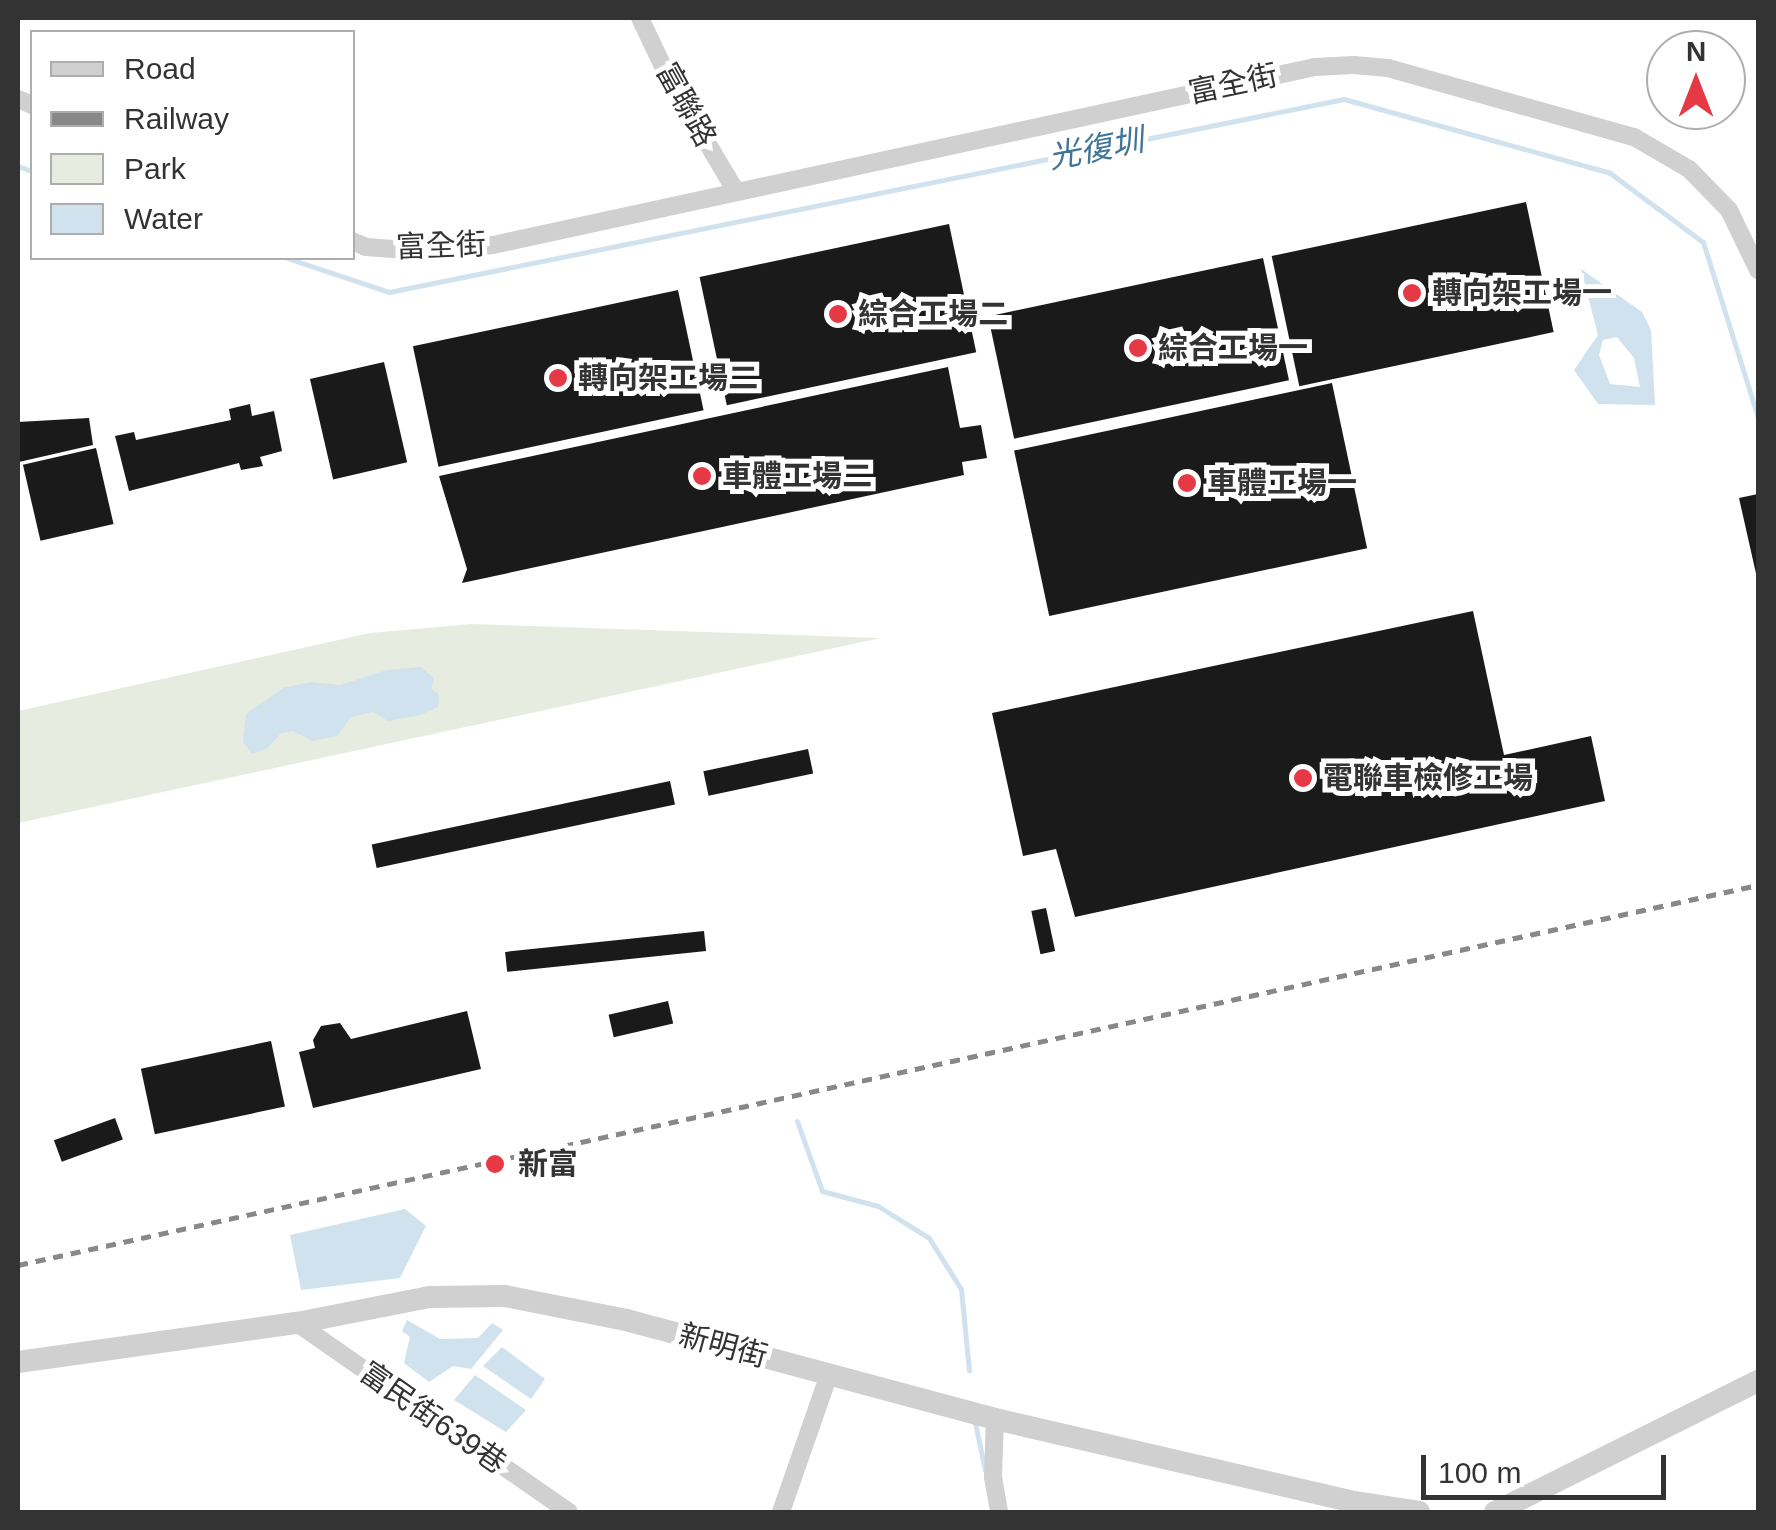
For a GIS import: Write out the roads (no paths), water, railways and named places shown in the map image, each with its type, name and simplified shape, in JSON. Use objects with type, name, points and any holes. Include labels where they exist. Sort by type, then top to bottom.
[{"type":"street","name":"富聯路","points":[[640,18],[668,77],[735,190]]},
{"type":"street","name":"富全街","points":[[355,242],[366,247],[434,252],[493,245],[1315,67],[1354,65],[1388,68],[1634,137],[1690,169],[1729,210],[1758,270]]},
{"type":"street","name":"新明街","points":[[18,1362],[297,1323],[430,1297],[505,1296],[626,1320],[995,1418],[1349,1501],[1419,1512]]},
{"type":"street","name":"富民街639巷","points":[[297,1323],[568,1512]]},
{"type":"street","points":[[781,1512],[829,1374]]},
{"type":"street","points":[[1495,1512],[1758,1381]]},
{"type":"street","points":[[995,1418],[993,1477],[999,1512]]},
{"type":"water","points":[[1581,269],[1642,312],[1651,330],[1655,405],[1598,404],[1574,370],[1598,335]],"holes":[[[1617,337],[1634,358],[1640,387],[1610,384],[1599,355],[1603,340]]]},
{"type":"water","points":[[421,667],[434,678],[431,689],[439,694],[438,707],[420,715],[388,721],[373,712],[351,717],[337,736],[312,741],[293,731],[281,733],[268,748],[252,754],[243,742],[246,714],[283,688],[311,682],[340,685],[387,670]]},
{"type":"water","points":[[405,1209],[426,1226],[400,1278],[301,1290],[290,1235]]},
{"type":"water","points":[[407,1320],[440,1339],[478,1338],[492,1323],[503,1330],[471,1369],[453,1366],[429,1382],[404,1363],[410,1337],[402,1331]]},
{"type":"water","points":[[502,1347],[545,1379],[531,1399],[483,1366]]},
{"type":"water","points":[[475,1375],[526,1410],[506,1432],[454,1400]]},
{"type":"waterway","name":"光復圳","points":[[293,260],[389,292],[1344,99],[1610,173],[1703,242],[1758,417]]},
{"type":"waterway","name":"光復圳","points":[[18,166],[30,170]]},
{"type":"waterway","name":"光復圳","points":[[797,1121],[822,1191],[878,1206],[929,1238],[961,1289],[969,1371]]},
{"type":"waterway","name":"光復圳","points":[[975,1423],[985,1470]]},
{"type":"railway","points":[[18,1265],[1758,885]]},
{"type":"place","name":"轉向架工場一","points":[[1412,293]]},
{"type":"place","name":"綜合工場二","points":[[838,314]]},
{"type":"place","name":"綜合工場一","points":[[1138,348]]},
{"type":"place","name":"轉向架工場二","points":[[558,378]]},
{"type":"place","name":"車體工場二","points":[[702,476]]},
{"type":"place","name":"車體工場一","points":[[1187,483]]},
{"type":"place","name":"電聯車檢修工場","points":[[1303,778]]},
{"type":"place","name":"新富","points":[[495,1164]]}]
